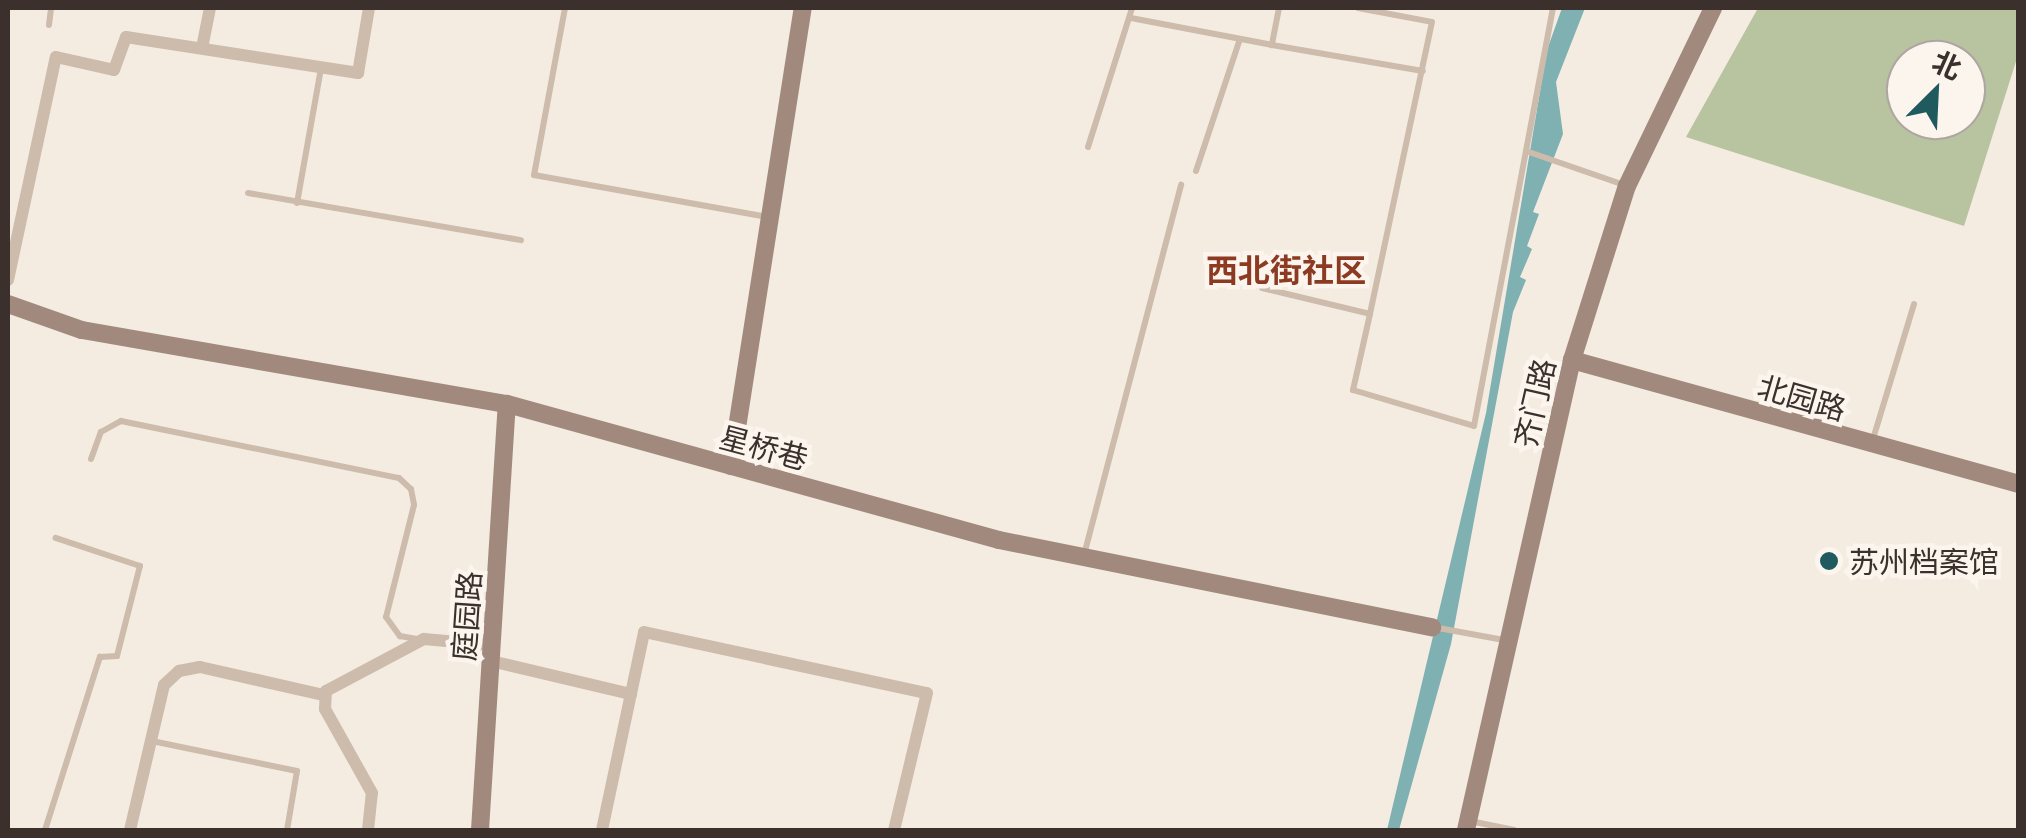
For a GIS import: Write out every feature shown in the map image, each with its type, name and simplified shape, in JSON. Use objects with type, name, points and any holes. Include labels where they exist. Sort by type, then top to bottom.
[{"type":"street","points":[[202,48],[210,8]]},
{"type":"street","points":[[8,280],[56,57],[114,70],[126,38],[358,73],[370,8]]},
{"type":"street","points":[[731,466],[802,8]]},
{"type":"street","name":"齐门路","points":[[1467,826],[1572,360],[1627,186],[1707,10]]},
{"type":"street","name":"星桥巷","points":[[8,304],[82,330],[507,404],[1000,540],[1432,627]]},
{"type":"street","name":"北园路","points":[[1572,360],[2018,484]]},
{"type":"street","name":"庭园路","points":[[480,830],[507,404]]},
{"type":"street","points":[[602,830],[644,632],[927,693],[894,830]]},
{"type":"street","points":[[130,830],[164,685],[190,668],[323,695],[424,640],[491,653],[631,694]]},
{"type":"street","points":[[323,695],[372,793],[368,830]]},
{"type":"lane","points":[[49,25],[52,8]]},
{"type":"lane","points":[[564,8],[534,175],[770,217]]},
{"type":"lane","points":[[1088,147],[1132,8]]},
{"type":"lane","points":[[1272,45],[1279,8]]},
{"type":"lane","points":[[1358,8],[1432,22],[1354,390],[1474,426],[1553,8]]},
{"type":"lane","points":[[1131,18],[1423,70]]},
{"type":"lane","points":[[1196,171],[1240,39]]},
{"type":"lane","points":[[298,202],[321,67]]},
{"type":"lane","points":[[1527,152],[1627,186]]},
{"type":"lane","points":[[1084,556],[1181,184]]},
{"type":"lane","points":[[248,193],[521,240]]},
{"type":"lane","points":[[1262,288],[1370,314]]},
{"type":"lane","points":[[1871,445],[1914,304]]},
{"type":"lane","points":[[91,460],[102,432],[120,421],[406,482],[414,497],[412,521],[386,617],[400,636],[424,640]]},
{"type":"lane","points":[[45,830],[100,657],[117,656],[140,566],[56,538]]},
{"type":"lane","name":"星桥巷","points":[[1432,627],[1508,640]]},
{"type":"lane","points":[[150,740],[297,771],[286,830]]},
{"type":"lane","points":[[1467,826],[1514,830]]},
{"type":"green space","points":[[1758,8],[2018,8],[2018,55],[1964,226],[1686,137]]},
{"type":"water","points":[[1562,8],[1585,8],[1556,82],[1563,134],[1533,212],[1539,214],[1527,246],[1532,249],[1520,277],[1526,280],[1513,312],[1451,644],[1399,830],[1387,830],[1486,413],[1547,50]]},
{"type":"place","name":"苏州档案馆","points":[[1829,561]]},
{"type":"district","name":"西北街社区","points":[[1286,269]]}]
